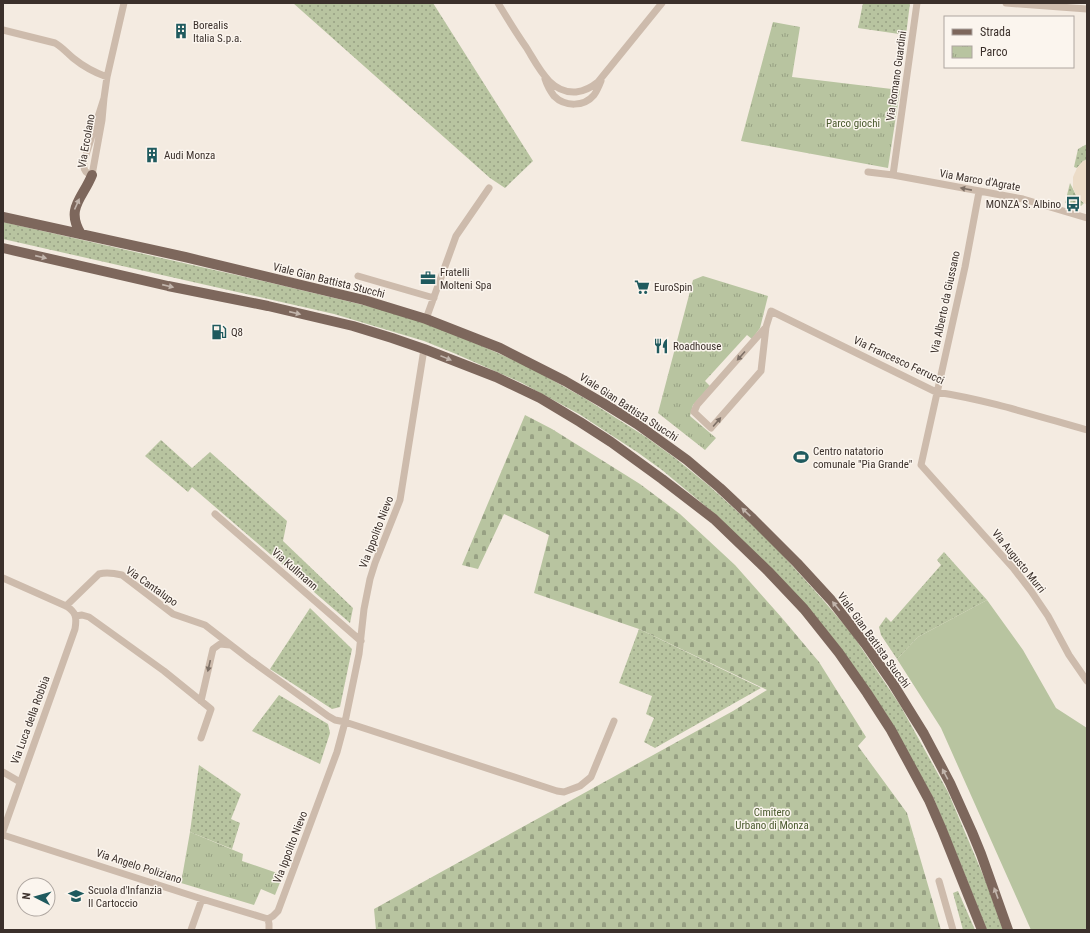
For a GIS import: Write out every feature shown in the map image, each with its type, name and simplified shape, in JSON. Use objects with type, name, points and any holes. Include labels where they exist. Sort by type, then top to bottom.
[{"type":"main road","points":[[81,234],[75,221],[75,206],[92,175]]},
{"type":"main road","name":"Viale Gian Battista Stucchi","points":[[3,217],[364,300],[426,319],[500,348],[565,381],[637,424],[687,460],[753,519],[831,600],[866,645],[893,684],[924,734],[950,783],[972,832],[995,891],[1008,930]]},
{"type":"main road","points":[[3,248],[353,326],[424,349],[496,377],[540,398],[580,422],[662,478],[714,519],[782,586],[804,609],[839,653],[891,730],[929,800],[982,930]]},
{"type":"street","name":"Via Ercolano","points":[[104,98],[83,167],[87,174],[92,175],[102,120],[107,77],[124,3]]},
{"type":"street","points":[[498,3],[549,81],[556,87],[566,91],[575,92],[591,87],[599,80],[662,3]]},
{"type":"street","name":"Via Romano Guardini","points":[[893,175],[917,3]]},
{"type":"street","points":[[1006,3],[1087,9]]},
{"type":"street","points":[[3,30],[55,43],[90,71],[107,77]]},
{"type":"street","points":[[542,72],[555,96],[563,102],[573,104],[583,102],[592,97],[606,72]]},
{"type":"street","name":"Via Marco d'Agrate","points":[[868,172],[893,175],[1023,199],[1087,218]]},
{"type":"street","points":[[426,319],[456,236],[489,188]]},
{"type":"street","name":"Via Alberto da Giussano","points":[[921,464],[965,267],[979,192]]},
{"type":"street","points":[[358,276],[434,298]]},
{"type":"street","name":"Via Francesco Ferrucci","points":[[766,327],[697,405],[694,412],[712,428],[761,371],[766,327],[771,310],[936,392],[1024,412],[1087,430]]},
{"type":"street","name":"Via Ippolito Nievo","points":[[268,919],[278,911],[337,752],[345,722],[361,641],[364,609],[370,579],[400,500],[424,349]]},
{"type":"street","name":"Via Augusto Murri","points":[[921,464],[1014,569],[1031,591],[1048,616],[1069,654],[1087,681]]},
{"type":"street","name":"Via Kullmann","points":[[215,514],[361,641]]},
{"type":"street","name":"Via Cantalupo","points":[[66,606],[99,574],[105,572],[122,576],[173,614],[205,625],[328,716],[335,720],[345,722]]},
{"type":"street","points":[[3,578],[66,606],[72,610],[76,616],[82,615],[89,617],[164,671],[211,709],[201,738]]},
{"type":"street","name":"Via Luca della Robbia","points":[[3,831],[75,629],[76,616]]},
{"type":"street","points":[[201,701],[213,649],[220,644],[231,645]]},
{"type":"street","points":[[345,722],[564,792],[580,786],[591,777],[614,722]]},
{"type":"street","points":[[3,772],[20,782]]},
{"type":"street","name":"Via Angelo Poliziano","points":[[3,835],[268,919]]},
{"type":"street","points":[[939,881],[953,930]]},
{"type":"street","points":[[192,930],[202,899]]},
{"type":"street","points":[[268,919],[269,930]]},
{"type":"green space","points":[[293,3],[433,3],[533,161],[505,188],[490,178]]},
{"type":"green space","points":[[863,3],[910,3],[906,35],[858,28]]},
{"type":"green space","name":"Parco giochi","points":[[773,22],[800,27],[792,77],[900,90],[888,168],[741,141]]},
{"type":"green space","points":[[1087,144],[1087,160],[1083,161],[1077,168],[1074,167],[1078,149]]},
{"type":"green space","points":[[1070,183],[1077,197],[1084,203],[1081,206],[1065,203]]},
{"type":"green space","points":[[3,222],[376,308],[431,325],[529,367],[586,399],[646,437],[707,484],[770,541],[852,634],[900,705],[948,792],[986,882],[1003,930],[987,930],[934,799],[885,712],[721,519],[662,470],[637,452],[579,414],[522,383],[424,341],[334,314],[3,239]]},
{"type":"green space","points":[[703,276],[768,296],[760,328],[752,339],[747,335],[705,381],[710,386],[693,405],[690,416],[716,438],[705,450],[658,413],[693,280]]},
{"type":"green space","name":"Cimitero Urbano di Monza","points":[[525,415],[552,429],[640,484],[680,514],[735,565],[819,662],[866,737],[858,746],[907,813],[941,930],[376,930],[374,909],[733,711],[767,690],[639,629],[534,593],[549,535],[504,514],[478,569],[462,565]]},
{"type":"green space","points":[[161,440],[192,468],[210,452],[287,521],[283,541],[353,608],[350,623],[192,487],[188,492],[145,456]]},
{"type":"green space","points":[[944,552],[987,600],[918,637],[897,659],[881,635],[879,627],[886,617],[891,622],[941,565],[937,560]]},
{"type":"green space","points":[[987,600],[1023,650],[1056,708],[1087,728],[1087,930],[1031,930],[941,728],[897,659],[918,637]]},
{"type":"green space","points":[[310,608],[352,649],[340,707],[332,709],[270,669]]},
{"type":"green space","points":[[639,629],[761,688],[655,748],[644,742],[654,718],[646,714],[652,696],[619,683]]},
{"type":"green space","points":[[279,695],[328,724],[330,733],[320,764],[252,731]]},
{"type":"green space","points":[[199,765],[241,794],[231,819],[240,823],[232,849],[190,832]]},
{"type":"green space","points":[[190,832],[243,854],[242,861],[283,875],[275,895],[261,889],[254,905],[181,883]]},
{"type":"green space","points":[[958,891],[975,930],[963,930],[953,893]]},
{"type":"shaded area","points":[[1087,160],[1087,205],[1077,197],[1073,188],[1073,177],[1077,168],[1083,161]]},
{"type":"place","name":"Borealis Italia S.p.a.","points":[[181,31]]},
{"type":"place","name":"Audi Monza","points":[[152,155]]},
{"type":"place","name":"MONZA S. Albino","points":[[1073,204]]},
{"type":"place","name":"Fratelli Molteni Spa","points":[[428,278]]},
{"type":"place","name":"EuroSpin","points":[[642,287]]},
{"type":"place","name":"Q8","points":[[219,332]]},
{"type":"place","name":"Roadhouse","points":[[661,346]]},
{"type":"place","name":"Centro natatorio comunale \"Pia Grande\"","points":[[801,457]]},
{"type":"place","name":"Scuola d'Infanzia Il Cartoccio","points":[[76,896]]}]
